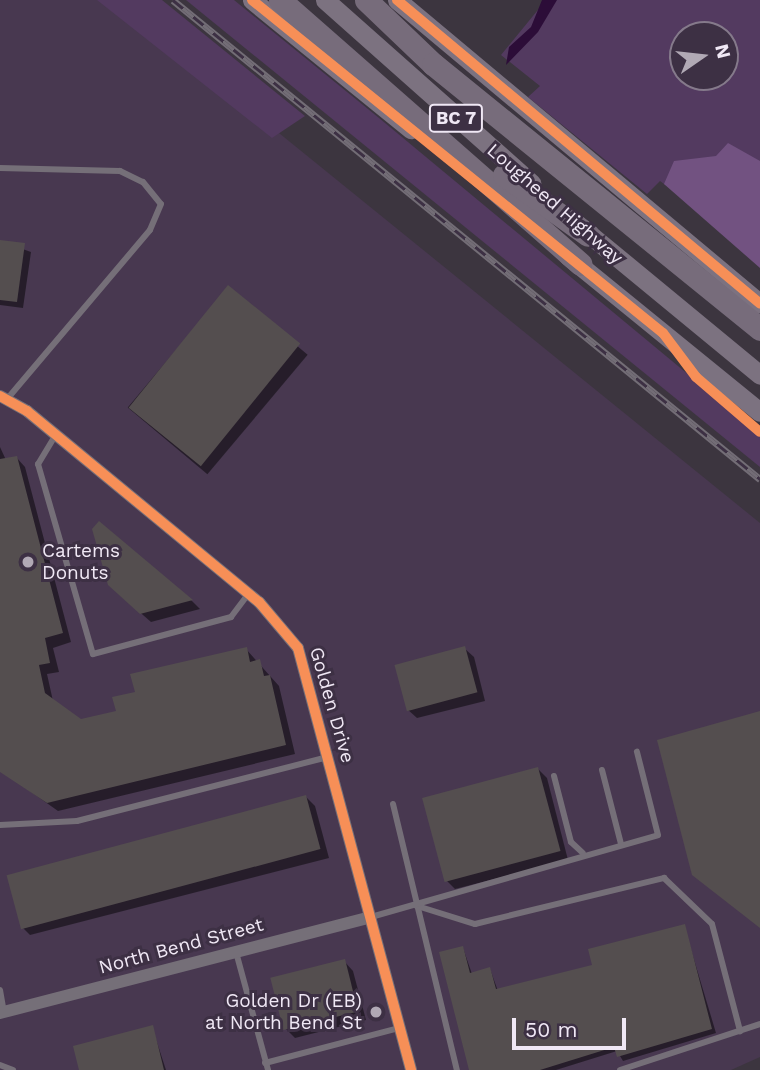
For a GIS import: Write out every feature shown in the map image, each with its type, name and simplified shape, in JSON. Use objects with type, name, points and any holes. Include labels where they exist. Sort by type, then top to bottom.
[{"type":"highway","points":[[279,0],[580,264]]},
{"type":"highway","points":[[295,0],[496,169],[589,235]]},
{"type":"highway","points":[[366,0],[433,64],[760,329]]},
{"type":"main road","points":[[252,0],[760,412]]},
{"type":"main road","name":"Lougheed Highway","points":[[325,0],[589,235],[760,375]]},
{"type":"main road","name":"BC 7","points":[[397,0],[502,94],[760,304]]},
{"type":"street","name":"Golden Drive","points":[[4,398],[55,436],[248,593],[298,648],[411,1070]]},
{"type":"street","name":"North Bend Street","points":[[2,1012],[371,917]]},
{"type":"lane","points":[[0,167],[120,171],[143,182],[161,204],[155,223],[4,398]]},
{"type":"lane","points":[[55,436],[38,464],[93,654],[231,617],[248,593]]},
{"type":"lane","points":[[371,917],[566,866],[583,853],[658,835],[637,752]]},
{"type":"lane","points":[[0,825],[77,821],[329,757]]},
{"type":"lane","points":[[602,770],[621,844]]},
{"type":"lane","points":[[554,776],[571,842],[583,853]]},
{"type":"lane","points":[[393,804],[415,886],[414,905],[457,1070]]},
{"type":"lane","points":[[414,905],[475,924],[664,878],[712,924],[740,1031]]},
{"type":"lane","points":[[236,951],[267,1066],[400,1027]]},
{"type":"lane","points":[[0,990],[2,1012]]},
{"type":"lane","points":[[620,1070],[760,1024]]},
{"type":"lane","points":[[0,1065],[13,1070]]},
{"type":"shaded area","points":[[0,0],[115,0],[760,523],[760,1057],[731,1070],[0,1070]]},
{"type":"shaded area","points":[[97,0],[162,0],[305,116],[272,138]]},
{"type":"shaded area","points":[[186,0],[234,0],[760,434],[760,467]]},
{"type":"shaded area","points":[[542,0],[557,0],[538,32],[506,65],[509,47],[531,27]]},
{"type":"shaded area","points":[[546,0],[760,0],[760,255],[660,181],[647,194],[528,97],[540,86],[501,55]]},
{"type":"shaded area","points":[[728,143],[760,161],[760,268],[664,184],[674,161],[716,156]]},
{"type":"building","points":[[0,240],[25,243],[17,302],[0,300]]},
{"type":"building","points":[[228,285],[300,344],[201,466],[129,408]]},
{"type":"building","points":[[17,456],[63,633],[45,638],[50,663],[39,665],[45,693],[81,719],[116,711],[112,697],[135,692],[130,674],[247,647],[250,662],[260,659],[264,676],[270,675],[286,745],[47,803],[0,772],[0,459]]},
{"type":"building","points":[[99,521],[193,600],[140,614],[108,585],[92,529]]},
{"type":"building","points":[[465,646],[477,692],[407,711],[394,665]]},
{"type":"building","points":[[760,711],[760,928],[692,875],[657,740]]},
{"type":"building","points":[[538,767],[561,851],[445,882],[422,798]]},
{"type":"building","points":[[306,795],[320,849],[21,929],[7,875]]},
{"type":"building","points":[[685,924],[712,1029],[617,1057],[614,1047],[540,1070],[469,1070],[439,952],[463,946],[470,973],[490,967],[496,989],[592,965],[588,949]]},
{"type":"building","points":[[345,959],[358,1011],[283,1030],[270,978]]},
{"type":"building","points":[[153,1025],[164,1070],[79,1070],[73,1046]]},
{"type":"railway","points":[[173,0],[760,479]]},
{"type":"cycle path","points":[[252,0],[663,333],[696,377],[760,432]]},
{"type":"cycle path","points":[[397,0],[760,304]]},
{"type":"cycle path","points":[[0,396],[27,411],[259,602],[298,648],[411,1070]]},
{"type":"place","name":"Cartems Donuts","points":[[28,562]]},
{"type":"place","name":"Golden Dr (EB) at North Bend St","points":[[376,1012]]}]
